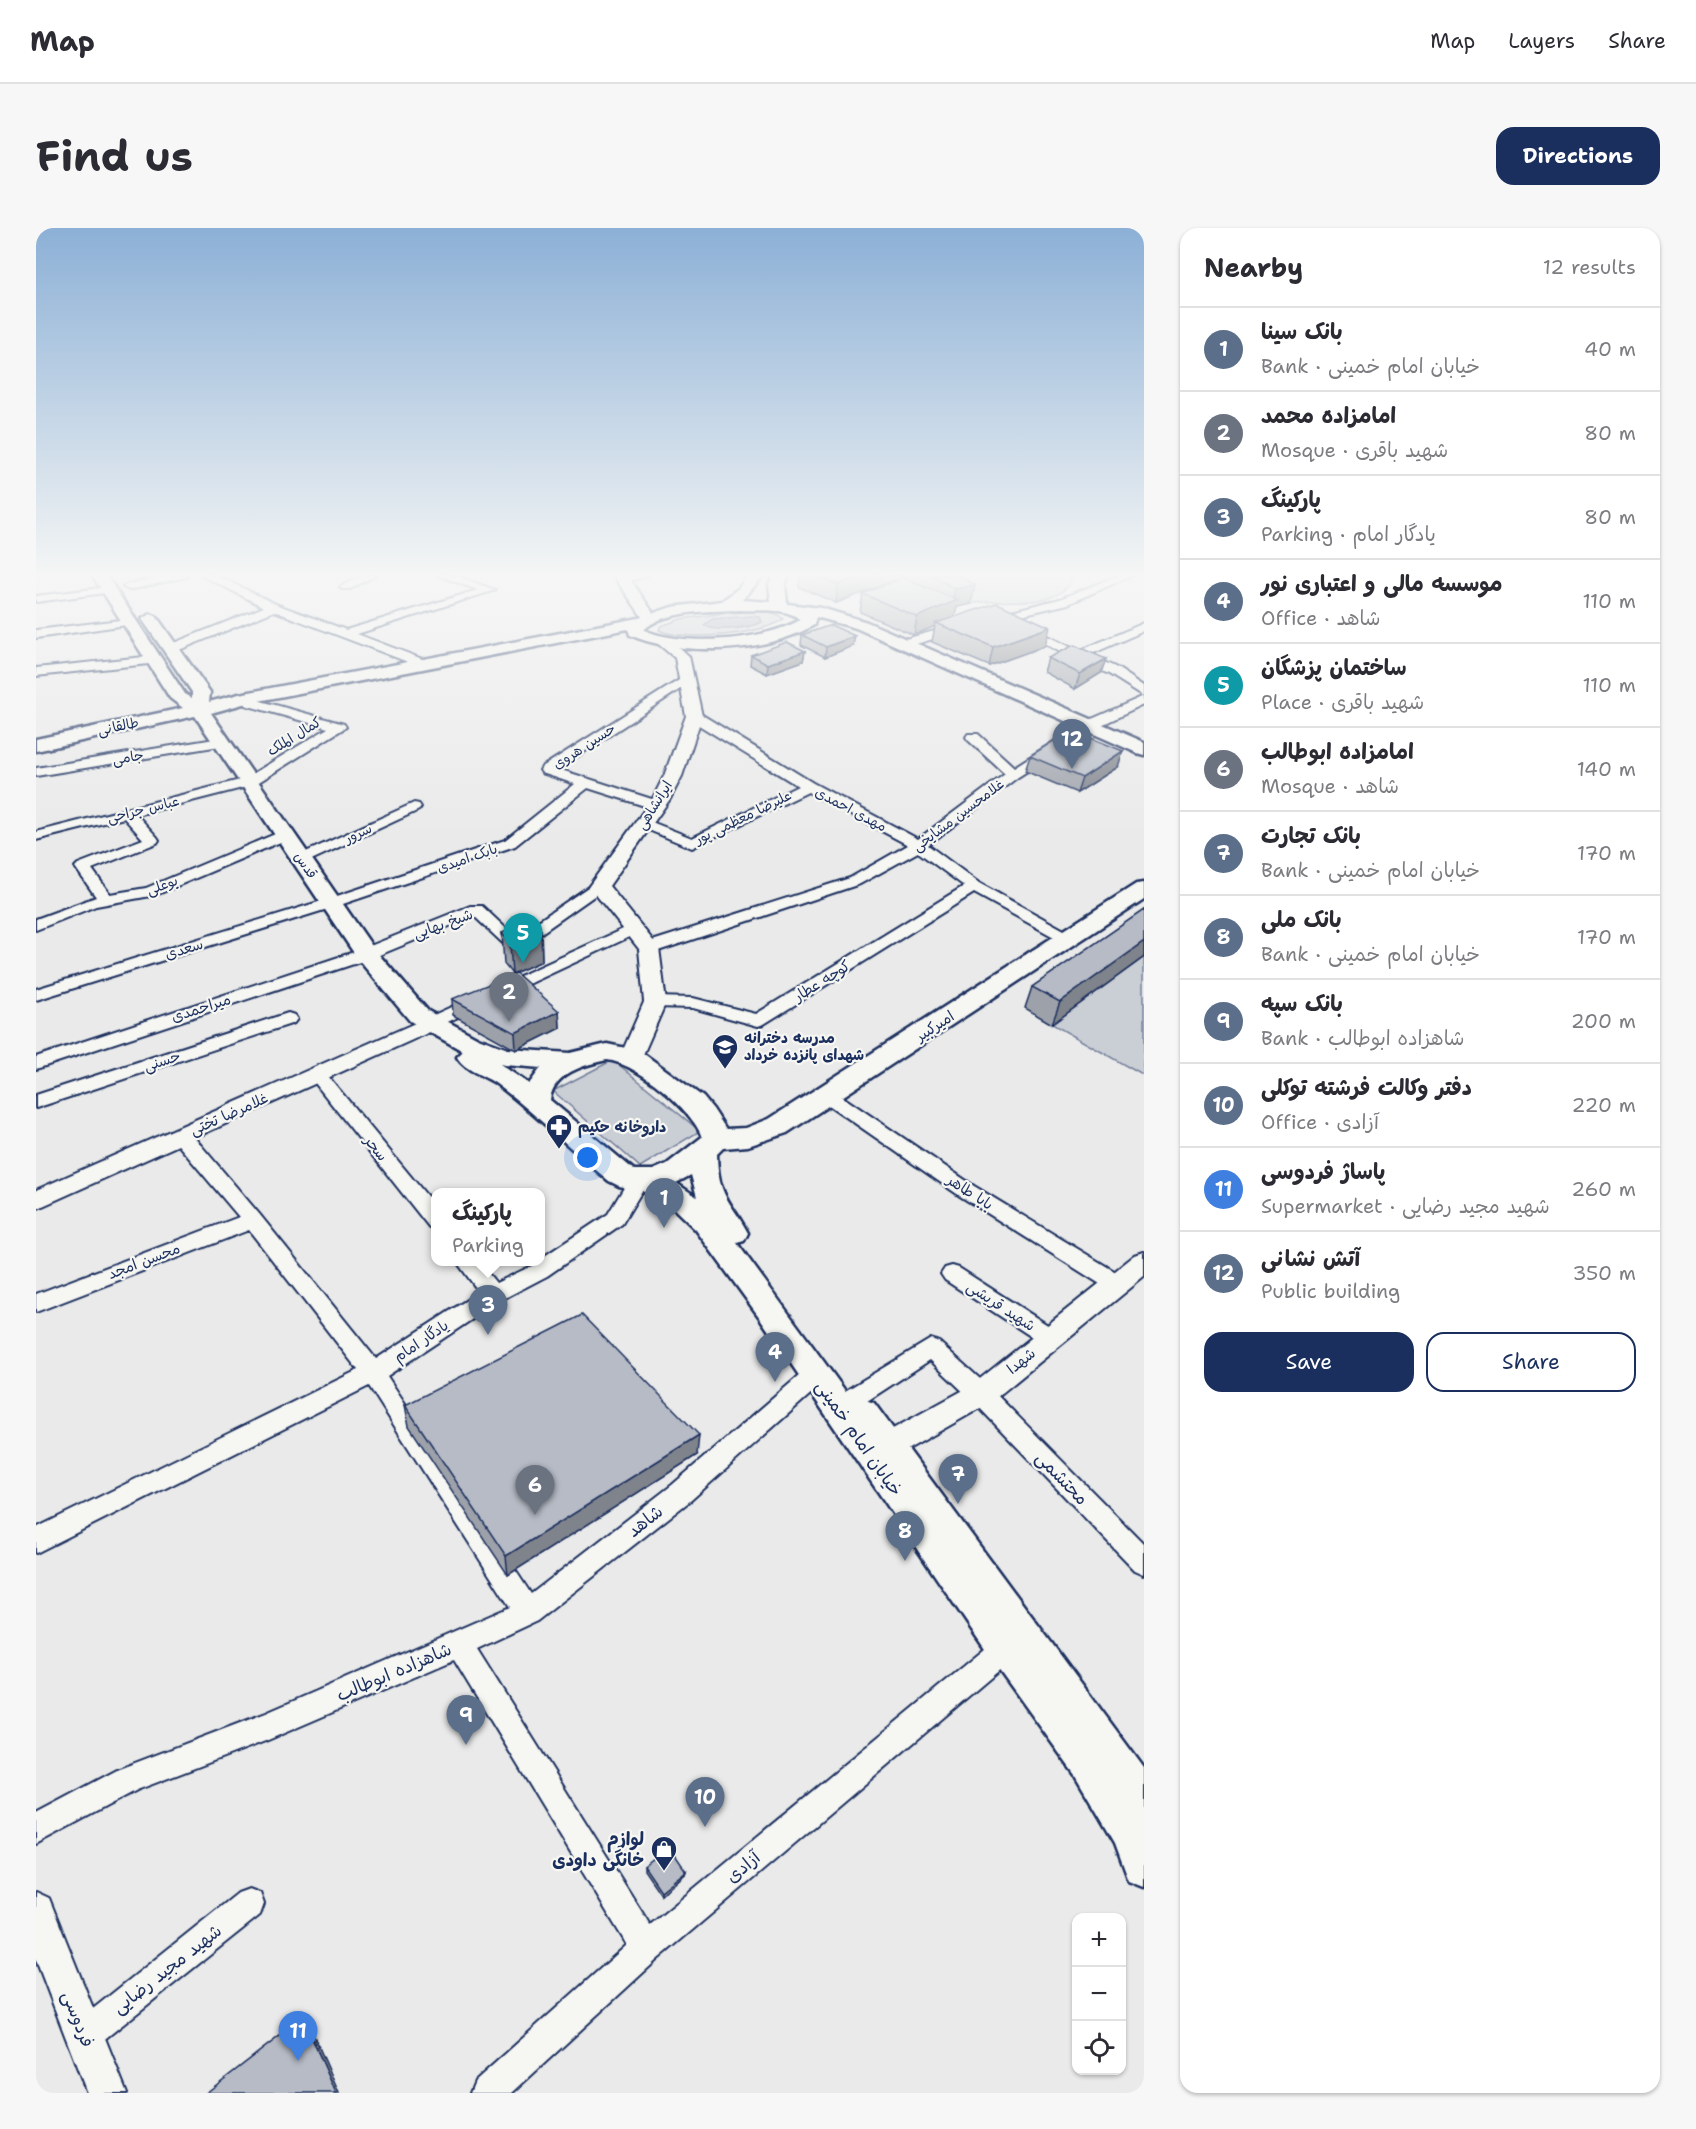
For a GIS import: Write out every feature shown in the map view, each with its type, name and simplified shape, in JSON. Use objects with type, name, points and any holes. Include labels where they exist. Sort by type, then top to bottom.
[{"type":"main road","points":[[155,662],[179,698],[209,708],[250,702],[424,665]]},
{"type":"main road","points":[[179,662],[201,692],[209,708]]},
{"type":"main road","points":[[209,708],[239,699],[441,662]]},
{"type":"main road","points":[[945,662],[1144,749]]},
{"type":"main road","name":"قدس","points":[[209,708],[221,742],[366,954],[425,1022],[537,1103]]},
{"type":"main road","name":"طالقانی","points":[[36,745],[116,726],[209,708]]},
{"type":"main road","name":"امیرکبیر","points":[[710,1146],[748,1137],[778,1126],[1144,889]]},
{"type":"main road","name":"قدس","points":[[425,1022],[469,1044],[505,1057],[573,1062]]},
{"type":"main road","points":[[537,1103],[536,1090],[542,1081],[551,1073],[573,1062],[607,1052],[631,1057],[696,1106],[709,1120],[710,1146],[668,1175],[644,1181]]},
{"type":"main road","name":"خیابان امام خمینی","points":[[537,1103],[620,1174],[644,1181],[679,1197],[706,1222],[771,1310],[1006,1648],[1089,1761],[1130,1831],[1144,1866]]},
{"type":"main road","name":"خیابان امام خمینی","points":[[710,1146],[704,1179],[710,1198],[1144,1801]]},
{"type":"street","points":[[36,672],[134,662]]},
{"type":"street","points":[[417,662],[424,665]]},
{"type":"street","points":[[683,662],[694,717]]},
{"type":"street","points":[[1091,662],[1113,671],[1144,692]]},
{"type":"street","name":"حسین هروی","points":[[656,805],[547,771],[687,679]]},
{"type":"street","name":"غلامحسین مشایخی","points":[[649,948],[855,881],[919,846],[1013,774],[1090,725],[1144,700]]},
{"type":"street","name":"کمال الملک","points":[[249,782],[339,727],[250,702]]},
{"type":"street","name":"مهدی احمدی","points":[[694,717],[808,786],[919,846],[974,886],[1069,939]]},
{"type":"street","name":"ایرانشاهی","points":[[599,886],[644,823],[673,776],[694,717]]},
{"type":"street","points":[[973,737],[1013,774]]},
{"type":"street","name":"جامی","points":[[36,772],[221,742]]},
{"type":"street","name":"عباس جراحی","points":[[36,836],[249,782]]},
{"type":"street","name":"بابک امیدی","points":[[331,903],[510,843],[585,783]]},
{"type":"street","name":"علیرضا معظمی پور","points":[[644,823],[692,844],[808,786]]},
{"type":"street","name":"سرور","points":[[302,859],[414,807]]},
{"type":"street","points":[[106,900],[83,867],[152,840],[127,813]]},
{"type":"street","name":"بوعلی","points":[[36,925],[92,902],[150,892],[285,835]]},
{"type":"street","points":[[599,886],[649,948],[655,1002],[631,1057]]},
{"type":"street","name":"شیخ بهایی","points":[[366,954],[476,909],[514,945],[599,886]]},
{"type":"street","name":"کوچه عطار","points":[[655,1002],[693,1002],[758,1020],[974,886]]},
{"type":"street","name":"سعدی","points":[[36,995],[331,903]]},
{"type":"street","points":[[425,1022],[634,929]]},
{"type":"street","name":"میراحمدی","points":[[36,1063],[366,954]]},
{"type":"street","name":"حسنی","points":[[36,1102],[288,1019]]},
{"type":"street","name":"غلامرضا تختی","points":[[36,1200],[317,1074],[425,1022]]},
{"type":"street","name":"سحر","points":[[317,1074],[431,1217]]},
{"type":"street","name":"بابا طاهر","points":[[827,1095],[967,1191],[1116,1283]]},
{"type":"street","points":[[181,1135],[253,1220],[373,1373],[528,1612]]},
{"type":"street","name":"یادگار امام","points":[[36,1541],[373,1373],[493,1294],[540,1270],[615,1219],[644,1181]]},
{"type":"street","name":"محسن امجد","points":[[36,1303],[253,1220]]},
{"type":"street","name":"شهدا","points":[[888,1446],[981,1394],[1144,1262]]},
{"type":"street","points":[[470,1266],[493,1294]]},
{"type":"street","name":"شهید قریشی","points":[[952,1274],[1050,1337]]},
{"type":"street","name":"محتشمی","points":[[853,1398],[931,1348],[981,1394],[1144,1562]]},
{"type":"street","name":"شاهد","points":[[459,1644],[528,1612],[681,1493],[815,1376]]},
{"type":"street","name":"شاهزاده ابوطالب","points":[[36,1829],[129,1779],[268,1726],[459,1644],[647,1948]]},
{"type":"street","name":"آزادی","points":[[487,2093],[647,1948],[1006,1648]]},
{"type":"street","name":"شهید مجید رضایی","points":[[85,2035],[249,1904]]},
{"type":"street","name":"فردوسی","points":[[36,1911],[107,2093]]},
{"type":"shaded area","points":[[1144,957],[1144,1076],[1052,1024]]},
{"type":"shaded area","points":[[613,1060],[700,1131],[640,1167],[553,1091]]},
{"type":"building","points":[[1056,662],[1101,662],[1080,674]]},
{"type":"building","points":[[1071,730],[1123,751],[1082,778],[1030,756]]},
{"type":"building","points":[[1144,910],[1144,942],[1060,1002],[1032,987]]},
{"type":"building","points":[[532,920],[541,930],[510,943],[502,933]]},
{"type":"building","points":[[516,973],[559,1011],[515,1033],[452,999]]},
{"type":"building","points":[[582,1315],[699,1435],[506,1556],[405,1405]]},
{"type":"building","name":"لوازم خانگی داودی","points":[[669,1846],[686,1871],[661,1891],[644,1866]]},
{"type":"building","points":[[303,2018],[336,2093],[206,2093]]},
{"type":"place","name":"آتش نشانی","points":[[1072,769]]},
{"type":"place","name":"ساختمان پزشگان","points":[[523,963]]},
{"type":"place","name":"امامزاده محمد","points":[[509,1022]]},
{"type":"place","name":"مدرسه دخترانه شهدای پانزده خرداد","points":[[725,1070]]},
{"type":"place","name":"داروخانه حکیم","points":[[559,1150]]},
{"type":"place","name":"بانک سینا","points":[[664,1228]]},
{"type":"place","name":"پارکینگ","points":[[488,1335]]},
{"type":"place","name":"موسسه مالی و اعتباری نور","points":[[775,1382]]},
{"type":"place","name":"بانک تجارت","points":[[958,1504]]},
{"type":"place","name":"امامزاده ابوطالب","points":[[535,1515]]},
{"type":"place","name":"بانک ملی","points":[[905,1561]]},
{"type":"place","name":"بانک سپه","points":[[466,1745]]},
{"type":"place","name":"دفتر وکالت فرشته توکلی","points":[[705,1827]]},
{"type":"place","name":"لوازم خانگی داودی","points":[[664,1872]]},
{"type":"place","name":"پاساژ فردوسی","points":[[298,2061]]}]
